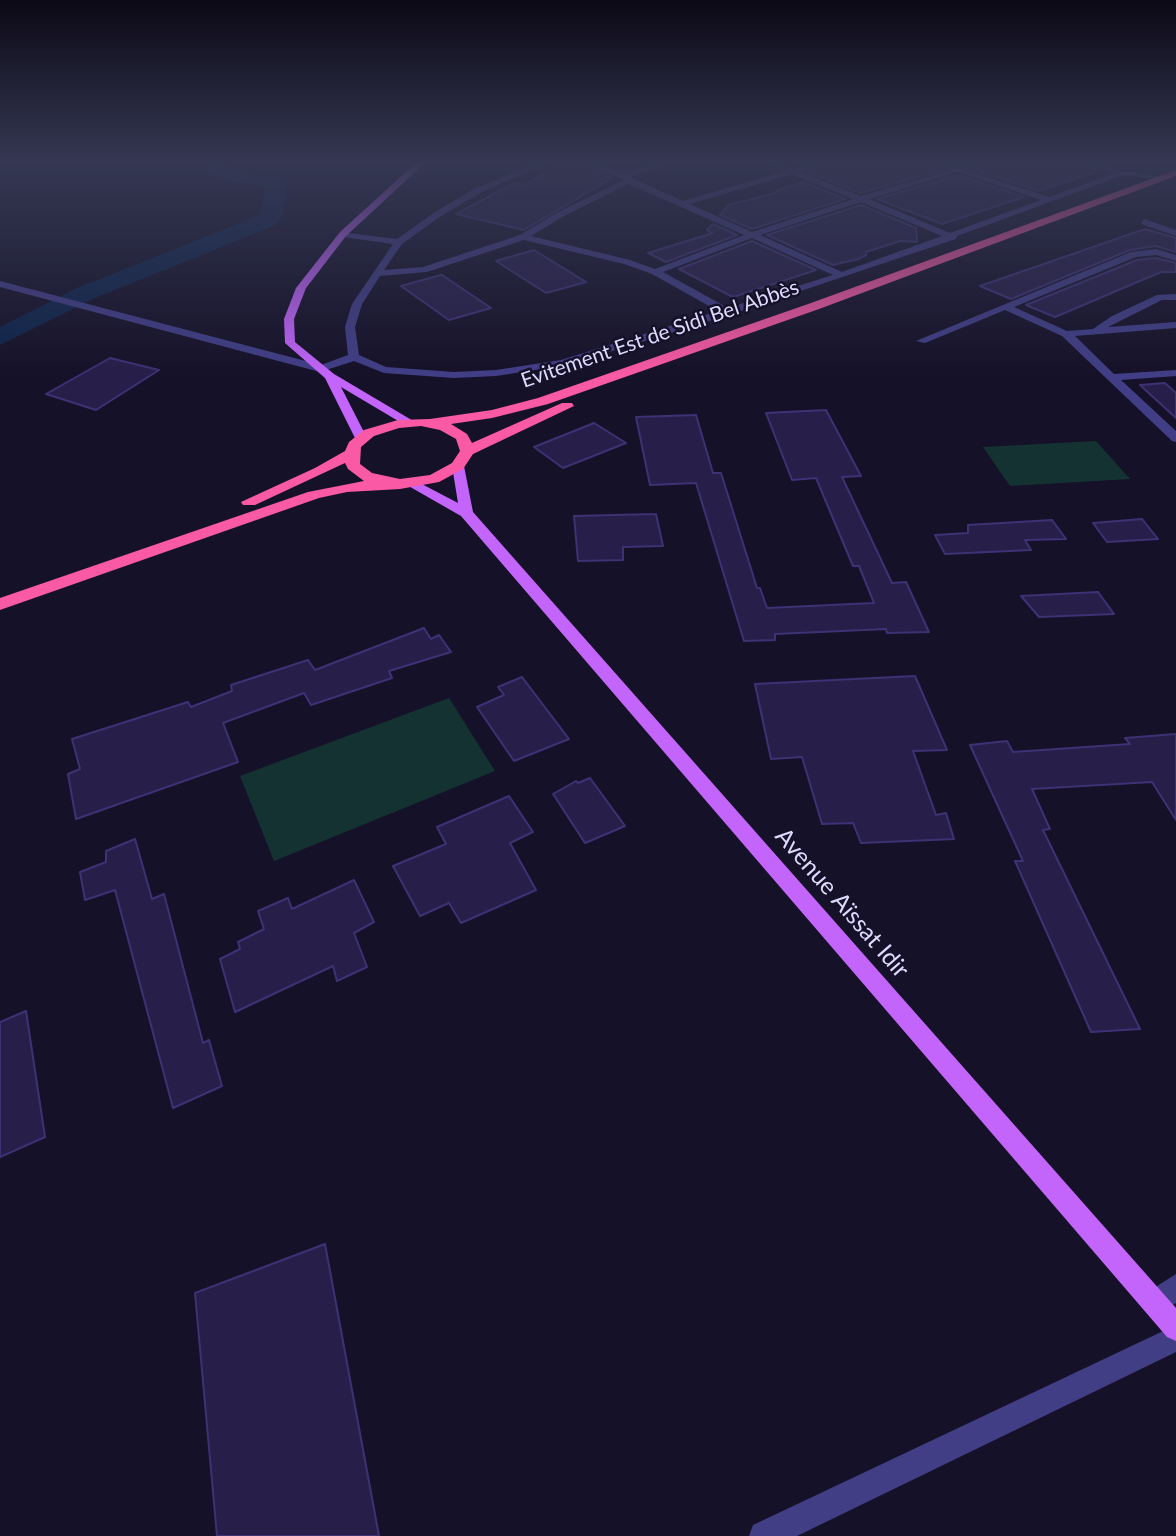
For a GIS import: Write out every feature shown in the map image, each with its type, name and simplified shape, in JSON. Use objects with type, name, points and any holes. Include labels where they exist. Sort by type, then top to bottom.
[{"type":"highway","name":"Evitement Est de Sidi Bel Abbès","points":[[432,423],[492,414],[543,401],[1019,233]]},
{"type":"highway","name":"Evitement Est de Sidi Bel Abbès","points":[[467,452],[550,412],[979,258],[1040,233]]},
{"type":"highway","points":[[0,590],[232,509],[308,477],[351,453],[361,438],[377,429],[409,422],[444,426],[462,437],[467,452],[458,466],[434,479],[411,484],[347,487],[314,495],[0,604]]},
{"type":"highway","points":[[351,453],[351,460],[359,472],[390,483]]},
{"type":"main road","points":[[342,234],[301,288],[289,319],[290,343],[322,370],[409,422]]},
{"type":"main road","points":[[322,370],[361,438]]},
{"type":"main road","points":[[458,466],[466,513]]},
{"type":"main road","points":[[411,484],[466,513]]},
{"type":"main road","name":"Avenue Aïssat Idir","points":[[466,513],[1166,1295],[1176,1328]]},
{"type":"street","points":[[354,357],[350,343],[350,327],[357,304],[400,242],[413,233]]},
{"type":"street","points":[[376,274],[424,270],[475,256],[530,233]]},
{"type":"street","points":[[747,233],[842,275]]},
{"type":"street","points":[[655,272],[759,233]]},
{"type":"street","points":[[943,233],[953,237]]},
{"type":"street","points":[[0,284],[322,370],[354,357],[384,370],[454,375],[496,373],[563,363],[842,275],[964,233]]},
{"type":"street","points":[[342,234],[400,242]]},
{"type":"street","points":[[523,237],[627,262],[655,272],[728,312]]},
{"type":"street","points":[[921,341],[1134,254],[1156,252],[1176,258]]},
{"type":"street","points":[[1095,331],[1106,322],[1160,297],[1176,297]]},
{"type":"street","points":[[1006,307],[1066,334],[1176,438]]},
{"type":"street","points":[[1066,334],[1176,325]]},
{"type":"street","points":[[1113,377],[1176,373]]},
{"type":"street","points":[[764,1536],[1176,1338]]},
{"type":"green space","points":[[1096,441],[1130,479],[1010,486],[983,447]]},
{"type":"green space","points":[[449,698],[495,771],[274,861],[240,776]]},
{"type":"building","points":[[713,233],[737,235],[666,262],[648,253]]},
{"type":"building","points":[[774,233],[916,233],[917,242],[900,241],[866,252],[866,255],[858,259],[833,265],[767,235]]},
{"type":"building","points":[[1134,233],[1158,233],[1176,238],[1176,252],[1156,246],[1130,250],[1011,299],[980,286]]},
{"type":"building","points":[[752,241],[816,270],[733,297],[679,269]]},
{"type":"building","points":[[534,250],[586,282],[546,293],[496,261]]},
{"type":"building","points":[[1156,258],[1176,263],[1176,272],[1161,272],[1055,317],[1026,305],[1137,260]]},
{"type":"building","points":[[442,275],[491,308],[449,320],[401,286]]},
{"type":"building","points":[[110,358],[159,370],[96,410],[46,394]]},
{"type":"building","points":[[1165,383],[1176,393],[1176,418],[1140,385]]},
{"type":"building","points":[[826,410],[861,476],[842,477],[892,583],[906,582],[929,632],[887,633],[886,629],[775,634],[775,640],[744,641],[696,483],[650,485],[636,417],[696,415],[713,473],[721,473],[757,588],[760,588],[767,608],[874,603],[859,566],[853,566],[816,478],[792,480],[766,413]]},
{"type":"building","points":[[594,423],[626,443],[563,468],[534,447]]},
{"type":"building","points":[[656,514],[663,546],[623,547],[623,560],[578,561],[574,516]]},
{"type":"building","points":[[1142,519],[1158,539],[1107,542],[1093,523]]},
{"type":"building","points":[[1052,520],[1066,539],[1025,540],[1031,550],[945,554],[935,535],[968,533],[968,525]]},
{"type":"building","points":[[1098,592],[1114,614],[1039,617],[1021,596]]},
{"type":"building","points":[[424,628],[431,639],[439,635],[451,652],[389,671],[392,678],[311,705],[304,693],[223,723],[238,762],[76,819],[68,774],[80,769],[72,739],[188,702],[191,707],[232,691],[231,685],[308,660],[315,670]]},
{"type":"building","points":[[915,676],[947,750],[913,751],[936,815],[946,813],[954,839],[861,843],[853,823],[822,824],[802,757],[771,759],[755,684]]},
{"type":"building","points":[[522,677],[569,739],[514,761],[477,707],[504,695],[498,687]]},
{"type":"building","points":[[1176,734],[1176,820],[1152,782],[1032,789],[1050,829],[1043,830],[1140,1029],[1091,1032],[1015,861],[1023,861],[970,745],[1007,741],[1013,752],[1130,744],[1125,738]]},
{"type":"building","points":[[590,778],[625,826],[585,843],[553,794],[576,781],[578,783]]},
{"type":"building","points":[[509,796],[533,832],[510,843],[536,890],[461,923],[449,903],[420,916],[393,866],[446,844],[437,827]]},
{"type":"building","points":[[135,839],[152,899],[164,894],[203,1043],[209,1040],[222,1086],[173,1108],[115,890],[85,900],[80,872],[106,862],[106,851]]},
{"type":"building","points":[[354,880],[374,922],[354,933],[367,967],[337,981],[333,966],[235,1012],[220,959],[240,949],[238,942],[264,929],[258,911],[288,898],[292,909]]},
{"type":"building","points":[[26,1011],[45,1137],[0,1157],[0,1022]]},
{"type":"building","points":[[325,1244],[379,1536],[217,1536],[195,1293]]},
{"type":"waterway","points":[[0,337],[86,293],[236,233]]}]
